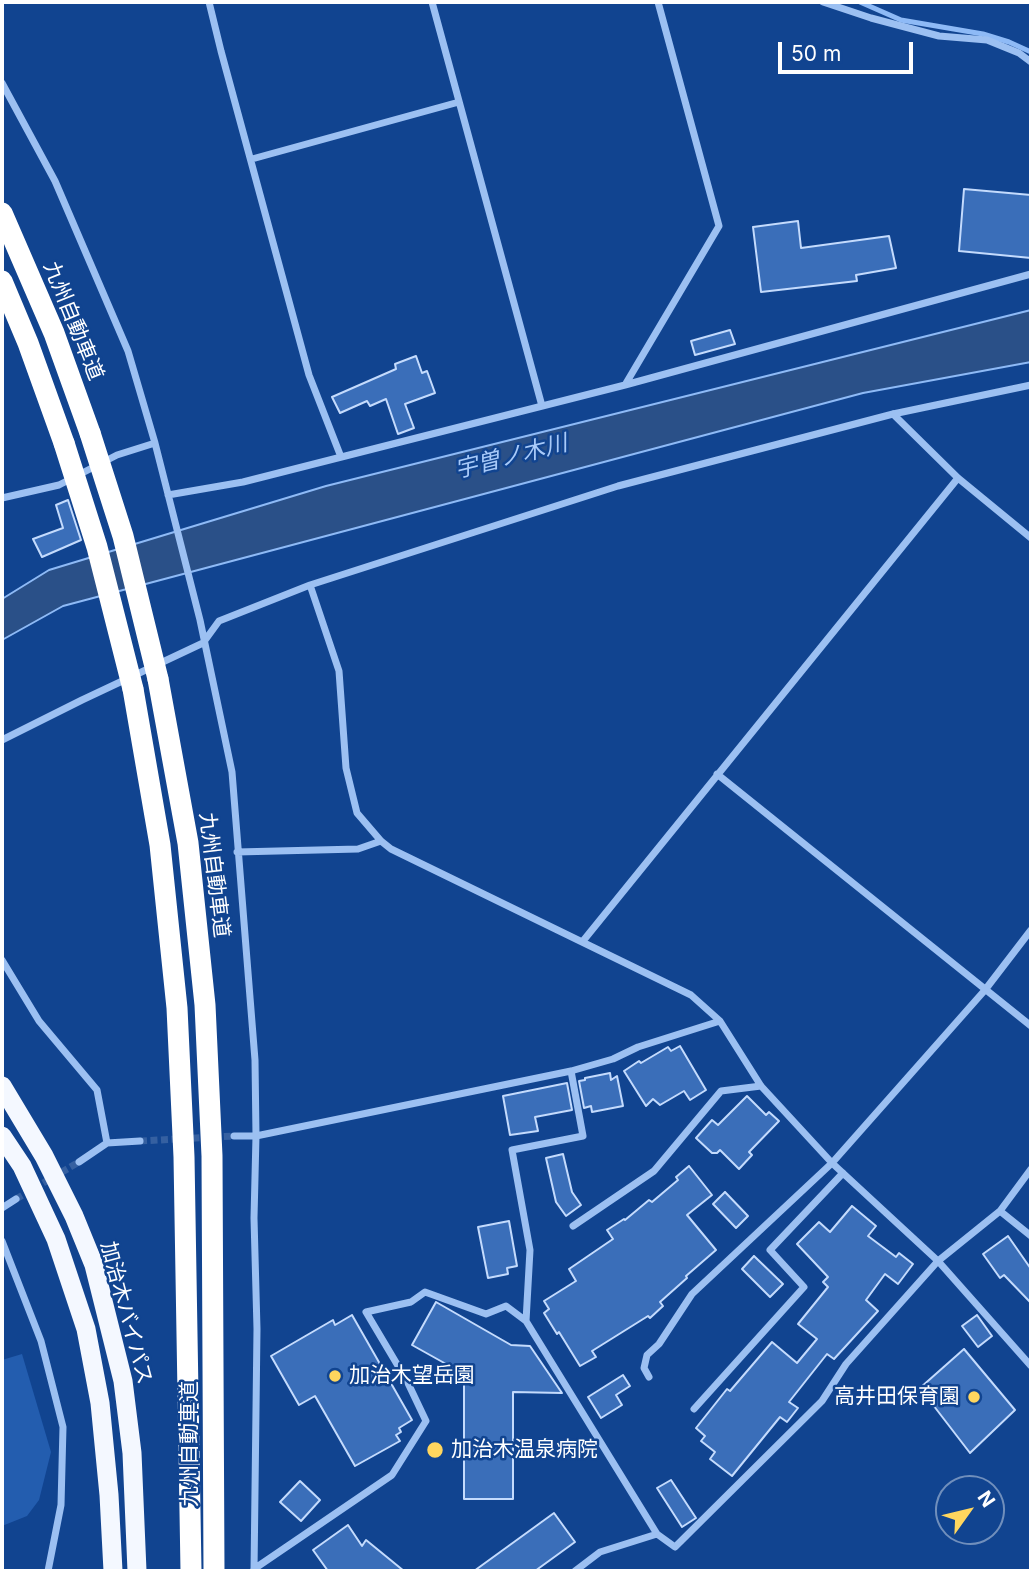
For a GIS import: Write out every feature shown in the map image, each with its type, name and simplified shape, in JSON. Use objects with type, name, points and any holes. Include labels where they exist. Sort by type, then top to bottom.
[{"type":"highway","name":"九州自動車道","points":[[2,213],[54,333],[90,433],[122,536],[158,679],[188,843],[205,1005],[212,1156],[214,1571]]},
{"type":"highway","name":"九州自動車道","points":[[2,281],[64,443],[97,547],[133,689],[160,845],[177,1008],[184,1157],[191,1571]]},
{"type":"highway","name":"加治木バイパス","points":[[2,1086],[44,1156],[74,1216],[94,1265],[123,1381],[132,1452],[137,1571]]},
{"type":"highway","name":"加治木バイパス","points":[[2,1136],[22,1166],[56,1239],[86,1329],[100,1403],[113,1571]]},
{"type":"street","points":[[209,2],[309,375],[341,457]]},
{"type":"street","points":[[432,2],[542,406]]},
{"type":"street","points":[[625,385],[719,226],[658,2]]},
{"type":"street","points":[[823,2],[939,36],[987,40],[1019,53],[1031,62]]},
{"type":"street","points":[[2,83],[55,181],[128,351],[155,443],[200,620],[232,772],[255,1060],[254,1218],[257,1329],[254,1570]]},
{"type":"street","points":[[252,159],[459,102]]},
{"type":"street","points":[[168,495],[243,482],[625,385],[1031,274]]},
{"type":"street","points":[[2,740],[82,699],[203,643],[219,621],[310,585],[618,486],[893,414],[1031,385]]},
{"type":"street","points":[[893,414],[958,478],[1031,538]]},
{"type":"street","points":[[4,494],[59,485],[117,455],[155,443]]},
{"type":"street","points":[[583,942],[958,478]]},
{"type":"street","points":[[310,585],[339,671],[346,768],[357,813],[381,841],[391,849],[691,995],[720,1021],[761,1086],[832,1163],[938,1261],[1031,1366]]},
{"type":"street","points":[[718,774],[1031,1026]]},
{"type":"street","points":[[237,852],[358,849],[381,841]]},
{"type":"street","points":[[649,1377],[644,1368],[647,1355],[659,1344],[692,1294],[832,1163],[985,990],[1031,930]]},
{"type":"street","points":[[2,960],[39,1021],[97,1090],[107,1143]]},
{"type":"street","points":[[234,1136],[256,1136],[571,1071],[720,1021]]},
{"type":"street","points":[[526,1321],[530,1250],[512,1150],[583,1136],[571,1071]]},
{"type":"street","points":[[573,1226],[653,1171],[721,1091],[761,1086]]},
{"type":"street","points":[[79,1162],[107,1143],[140,1141]]},
{"type":"street","points":[[254,1570],[392,1475],[426,1421],[407,1381],[366,1312],[411,1302],[425,1292],[486,1314],[506,1306],[526,1321],[657,1534],[675,1547],[822,1401],[846,1364],[938,1261],[1000,1211],[1031,1169]]},
{"type":"street","points":[[694,1409],[804,1287],[770,1250],[843,1173]]},
{"type":"street","points":[[2,1208],[16,1199]]},
{"type":"street","points":[[1000,1211],[1031,1236]]},
{"type":"street","points":[[2,1241],[41,1341],[63,1427],[61,1505],[48,1571]]},
{"type":"street","points":[[575,1571],[600,1552],[657,1534]]},
{"type":"shaded area","points":[[22,1354],[51,1452],[39,1500],[27,1516],[2,1526],[2,1360]]},
{"type":"water","name":"宇曽ノ木川","points":[[1031,310],[1031,362],[863,393],[63,606],[2,640],[2,599],[49,570],[326,486]]},
{"type":"building","points":[[964,189],[1031,195],[1031,258],[959,251]]},
{"type":"building","points":[[798,221],[801,248],[889,236],[896,268],[856,275],[857,281],[761,292],[753,227]]},
{"type":"building","points":[[730,330],[735,344],[695,355],[691,341]]},
{"type":"building","points":[[416,356],[422,373],[427,371],[435,393],[405,404],[414,428],[398,434],[386,399],[370,406],[367,401],[340,413],[332,397],[396,369],[395,364]]},
{"type":"building","points":[[68,500],[81,540],[42,557],[33,539],[63,528],[56,505]]},
{"type":"building","points":[[680,1046],[706,1090],[690,1100],[684,1091],[660,1105],[653,1099],[646,1106],[624,1071],[668,1047],[671,1051]]},
{"type":"building","points":[[610,1073],[611,1080],[617,1076],[623,1106],[592,1112],[591,1106],[584,1108],[579,1081]]},
{"type":"building","points":[[567,1083],[572,1110],[535,1117],[538,1131],[510,1135],[503,1096]]},
{"type":"building","points":[[747,1096],[766,1115],[769,1112],[779,1121],[749,1152],[752,1155],[739,1169],[720,1150],[712,1153],[696,1138],[712,1120],[718,1125]]},
{"type":"building","points":[[563,1154],[572,1192],[581,1205],[566,1216],[556,1202],[546,1158]]},
{"type":"building","points":[[689,1166],[712,1195],[687,1215],[716,1250],[660,1302],[663,1306],[650,1318],[648,1316],[592,1351],[596,1357],[580,1366],[544,1313],[549,1309],[544,1301],[576,1281],[569,1269],[613,1239],[607,1230],[625,1220],[649,1200],[652,1202],[678,1180],[676,1177]]},
{"type":"building","points":[[725,1192],[748,1216],[736,1228],[713,1204]]},
{"type":"building","points":[[852,1206],[876,1226],[868,1236],[896,1257],[899,1253],[913,1264],[898,1284],[885,1274],[866,1300],[878,1311],[834,1359],[827,1354],[789,1402],[798,1408],[787,1422],[780,1417],[732,1476],[710,1459],[715,1452],[701,1441],[705,1436],[696,1428],[727,1389],[730,1391],[772,1342],[797,1363],[817,1339],[798,1324],[828,1287],[823,1282],[828,1277],[797,1244],[819,1222],[830,1232]]},
{"type":"building","points":[[509,1221],[517,1266],[507,1268],[508,1274],[488,1278],[478,1227]]},
{"type":"building","points":[[1008,1236],[1031,1269],[1031,1303],[1004,1275],[1000,1278],[983,1254]]},
{"type":"building","points":[[754,1256],[783,1284],[770,1297],[742,1269]]},
{"type":"building","points":[[436,1302],[511,1345],[530,1346],[562,1393],[513,1392],[513,1499],[464,1499],[464,1374],[412,1345]]},
{"type":"building","name":"加治木望岳園","points":[[352,1315],[412,1420],[399,1428],[401,1432],[396,1435],[400,1441],[355,1466],[315,1396],[299,1405],[271,1356],[333,1320],[335,1325]]},
{"type":"building","points":[[977,1315],[992,1336],[978,1347],[962,1326]]},
{"type":"building","points":[[964,1349],[1015,1410],[970,1453],[920,1388]]},
{"type":"building","points":[[623,1375],[630,1386],[616,1395],[622,1405],[601,1418],[588,1397]]},
{"type":"building","points":[[671,1480],[696,1518],[682,1527],[657,1488]]},
{"type":"building","points":[[300,1481],[320,1500],[301,1521],[280,1502]]},
{"type":"building","points":[[554,1513],[575,1542],[535,1571],[474,1571]]},
{"type":"building","points":[[348,1525],[362,1546],[366,1540],[404,1571],[328,1571],[313,1550]]},
{"type":"waterway","points":[[860,2],[901,20],[983,34],[1031,52]]},
{"type":"tunnel","points":[[140,1141],[234,1136]]},
{"type":"tunnel","points":[[16,1199],[79,1162]]},
{"type":"place","name":"加治木望岳園","points":[[335,1376]]},
{"type":"place","name":"高井田保育園","points":[[974,1397]]},
{"type":"place","name":"加治木温泉病院","points":[[435,1450]]}]
